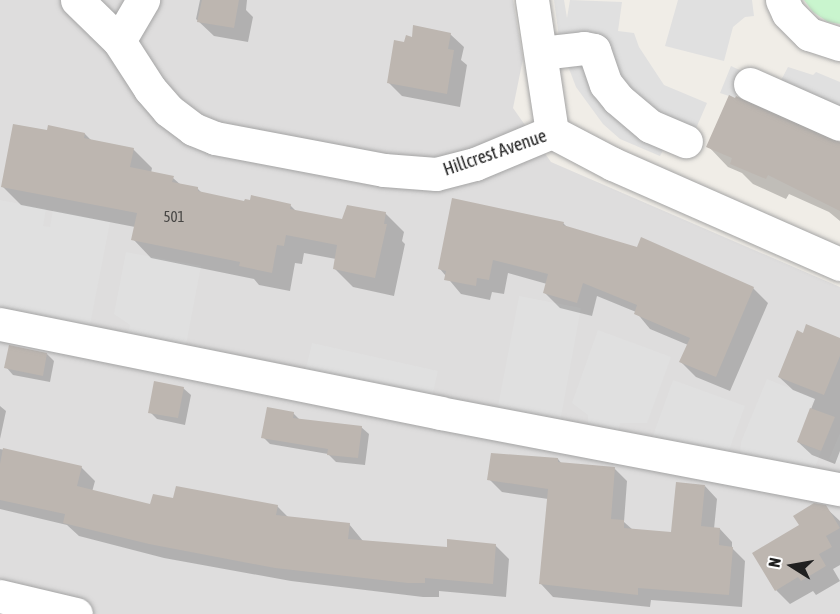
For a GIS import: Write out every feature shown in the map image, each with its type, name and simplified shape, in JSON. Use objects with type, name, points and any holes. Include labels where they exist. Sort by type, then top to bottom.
[{"type":"street","name":"Hillcrest Avenue","points":[[77,0],[119,41],[150,88],[180,121],[204,134],[239,143],[384,170],[436,174],[475,164],[552,132],[613,164],[840,264]]},
{"type":"street","points":[[119,41],[143,0]]},
{"type":"street","points":[[532,0],[552,132]]},
{"type":"street","points":[[782,0],[788,14],[809,34],[840,44]]},
{"type":"street","points":[[541,53],[584,48],[594,50],[606,84],[618,99],[650,126],[686,141]]},
{"type":"street","points":[[750,84],[840,124]]},
{"type":"street","points":[[0,324],[440,414],[840,489]]},
{"type":"street","points":[[0,596],[76,614]]},
{"type":"shaded area","points":[[0,0],[513,0],[523,59],[513,108],[551,162],[840,287],[840,614],[0,614]]},
{"type":"shaded area","points":[[554,0],[564,0],[567,18],[570,0],[622,2],[618,31],[634,33],[639,47],[664,85],[707,103],[685,154],[665,146],[660,156],[620,139],[603,124],[576,87],[568,66],[563,67]]},
{"type":"shaded area","points":[[678,0],[752,0],[754,16],[745,17],[733,27],[724,61],[665,46]]},
{"type":"shaded area","points":[[731,66],[771,85],[780,82],[788,67],[813,75],[816,72],[840,82],[840,136],[810,130],[812,125],[791,116],[789,120],[757,106],[759,102],[738,92],[735,98],[720,93]]},
{"type":"shaded area","points":[[0,200],[46,209],[43,226],[50,227],[53,210],[110,222],[88,335],[0,318]]},
{"type":"shaded area","points":[[126,252],[201,266],[184,355],[126,344],[130,325],[114,314]]},
{"type":"shaded area","points":[[519,296],[581,308],[560,423],[497,411]]},
{"type":"shaded area","points":[[598,330],[671,357],[647,423],[620,423],[618,431],[588,423],[588,415],[572,403]]},
{"type":"shaded area","points":[[312,343],[438,371],[427,419],[305,372]]},
{"type":"shaded area","points":[[767,379],[814,398],[797,442],[821,451],[812,476],[740,459],[741,442]]},
{"type":"shaded area","points":[[673,380],[745,406],[727,456],[651,441]]},
{"type":"shaded area","points":[[840,433],[840,464],[829,459]]},
{"type":"green space","points":[[804,0],[840,0],[840,24],[828,22],[813,12]]},
{"type":"building","points":[[202,0],[239,0],[234,28],[197,22]]},
{"type":"building","points":[[413,25],[451,33],[448,49],[454,50],[447,94],[387,83],[394,40],[404,42],[406,35],[412,37]]},
{"type":"building","points":[[729,95],[735,98],[736,96],[840,142],[840,211],[768,175],[766,179],[730,164],[732,158],[706,147]]},
{"type":"building","points":[[13,124],[47,130],[48,125],[85,133],[84,138],[134,148],[130,167],[174,176],[172,182],[198,187],[198,191],[244,201],[245,199],[250,200],[251,195],[291,204],[290,209],[342,219],[347,205],[386,212],[384,224],[387,224],[375,278],[333,269],[337,245],[286,235],[284,246],[277,245],[272,273],[239,266],[240,262],[131,240],[137,213],[1,187]]},
{"type":"building","points":[[452,198],[564,222],[563,225],[637,247],[641,237],[754,287],[716,377],[679,362],[690,338],[634,314],[637,305],[583,283],[577,303],[543,293],[548,274],[493,260],[489,280],[477,278],[476,286],[444,280],[446,271],[438,269]]},
{"type":"building","points":[[806,324],[840,338],[840,356],[824,395],[778,377],[797,330],[803,333]]},
{"type":"building","points":[[9,345],[47,353],[43,376],[4,368]]},
{"type":"building","points":[[154,381],[184,387],[178,418],[148,413]]},
{"type":"building","points":[[267,407],[294,412],[293,418],[362,426],[358,458],[327,455],[328,449],[261,438]]},
{"type":"building","points":[[810,408],[835,417],[821,451],[797,442]]},
{"type":"building","points":[[3,448],[82,466],[77,486],[150,504],[153,494],[173,498],[176,486],[278,505],[276,515],[350,523],[348,539],[447,547],[447,539],[496,544],[493,584],[425,578],[425,583],[408,583],[275,568],[149,544],[63,523],[65,514],[0,500],[0,464]]},
{"type":"building","points":[[491,453],[558,458],[558,462],[615,467],[611,519],[624,520],[624,528],[671,532],[676,482],[705,485],[701,526],[720,528],[719,545],[733,547],[729,595],[638,588],[638,595],[539,584],[548,489],[487,480]]},
{"type":"building","points":[[814,503],[826,505],[840,528],[826,536],[832,547],[819,554],[826,566],[801,581],[798,577],[775,591],[752,553],[799,525],[793,516]]}]
